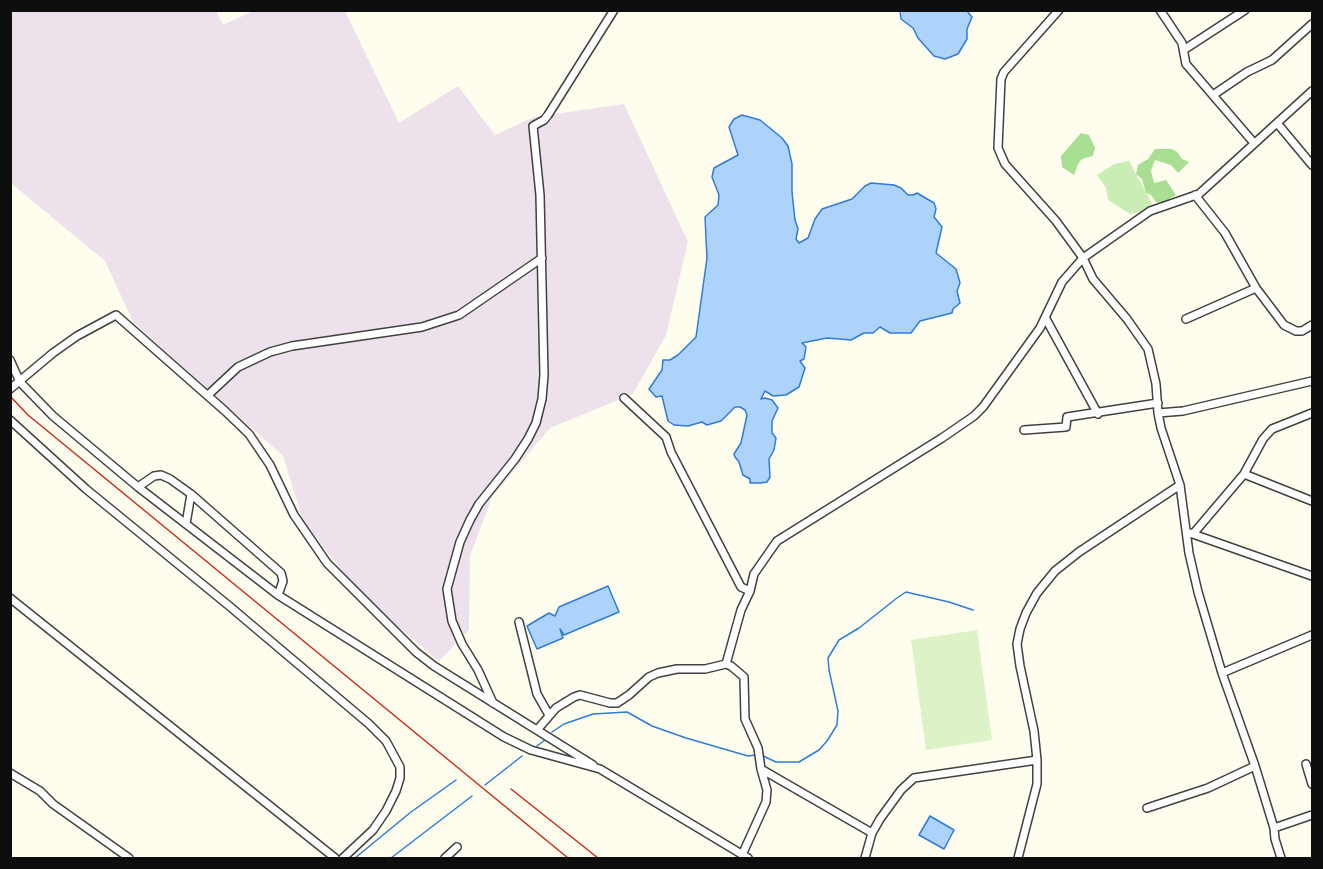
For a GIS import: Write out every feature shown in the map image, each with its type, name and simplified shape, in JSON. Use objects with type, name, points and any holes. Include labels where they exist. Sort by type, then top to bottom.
[{"type":"street","points":[[493,703],[452,621],[447,589],[460,542],[470,520],[479,504],[516,459],[536,423],[544,375],[540,195],[533,126],[548,115],[614,10]]},
{"type":"street","points":[[1059,10],[1004,72],[1001,86],[998,148],[1005,164],[1056,221],[1083,258],[1093,279],[1128,319],[1148,349],[1153,365],[1158,413],[1180,485],[1190,533],[1198,592],[1222,673],[1255,766],[1281,858]]},
{"type":"street","points":[[1160,10],[1185,49],[1186,64],[1254,143]]},
{"type":"street","points":[[1185,49],[1243,12]]},
{"type":"street","points":[[1213,94],[1246,72],[1272,60],[1312,24]]},
{"type":"street","points":[[726,664],[754,574],[777,542],[974,416],[983,407],[1046,319],[1062,282],[1083,258],[1150,212],[1204,190],[1312,91]]},
{"type":"street","points":[[1278,123],[1312,165]]},
{"type":"street","points":[[1195,195],[1225,233],[1256,288],[1284,326],[1296,331],[1312,326]]},
{"type":"street","points":[[208,395],[238,366],[270,352],[292,346],[422,327],[459,315],[542,258]]},
{"type":"street","points":[[1186,319],[1256,288]]},
{"type":"street","points":[[10,389],[77,336],[116,315],[208,395],[257,444],[294,515],[327,563],[416,652],[434,666],[600,770],[745,857],[766,802],[767,790],[758,748],[745,719],[744,677],[740,671],[726,664],[705,669],[676,669],[649,677],[617,703],[580,695],[564,701],[537,730]]},
{"type":"street","points":[[1046,319],[1098,414]]},
{"type":"street","points":[[10,360],[20,382],[53,417],[138,487],[278,595],[504,737],[531,750],[600,770]]},
{"type":"street","points":[[1158,413],[1183,411],[1312,381]]},
{"type":"street","points":[[624,398],[666,437],[671,452],[741,587],[750,591]]},
{"type":"street","points":[[1024,430],[1066,427],[1067,417],[1158,403]]},
{"type":"street","points":[[1190,533],[1244,474],[1263,439],[1272,429],[1312,412]]},
{"type":"street","points":[[10,420],[86,489],[228,604],[386,741],[400,767],[400,778],[396,791],[373,830],[343,858]]},
{"type":"street","points":[[1244,474],[1312,501]]},
{"type":"street","points":[[138,487],[154,476],[161,475],[191,494],[281,573],[284,581],[278,595]]},
{"type":"street","points":[[1018,858],[1037,784],[1037,760],[1017,644],[1026,613],[1036,593],[1055,571],[1079,552],[1180,485]]},
{"type":"street","points":[[186,524],[191,494]]},
{"type":"street","points":[[1190,533],[1312,576]]},
{"type":"street","points":[[10,598],[335,858]]},
{"type":"street","points":[[519,622],[531,677],[537,694],[549,715]]},
{"type":"street","points":[[1222,673],[1312,635]]},
{"type":"street","points":[[865,858],[872,832],[901,790],[914,778],[1037,760]]},
{"type":"street","points":[[1306,764],[1312,784]]},
{"type":"street","points":[[760,765],[819,803],[872,832]]},
{"type":"street","points":[[1147,808],[1209,788],[1255,766]]},
{"type":"street","points":[[10,773],[40,791],[53,804],[129,858]]},
{"type":"street","points":[[1274,828],[1312,815]]},
{"type":"street","points":[[445,858],[457,847]]},
{"type":"shaded area","points":[[10,11],[216,11],[223,25],[253,11],[345,11],[399,123],[458,86],[495,135],[534,117],[624,104],[688,242],[666,335],[633,394],[550,428],[492,497],[470,556],[469,630],[439,661],[363,597],[303,521],[283,456],[133,322],[105,261],[11,183]]},
{"type":"green space","points":[[1081,133],[1089,135],[1095,148],[1093,156],[1082,159],[1078,164],[1074,175],[1062,167],[1061,156]]},
{"type":"green space","points":[[1155,149],[1172,149],[1182,159],[1189,162],[1178,173],[1171,165],[1155,160],[1151,171],[1154,183],[1166,180],[1176,195],[1162,203],[1156,202],[1151,195],[1146,193],[1142,179],[1136,174],[1138,165],[1148,159]]},
{"type":"green space","points":[[1129,161],[1152,204],[1142,211],[1130,214],[1108,200],[1106,188],[1097,175],[1114,164]]},
{"type":"green space","points":[[977,630],[992,740],[926,750],[911,640]]},
{"type":"water","points":[[900,11],[967,11],[972,17],[967,29],[967,39],[958,54],[945,59],[934,56],[918,38],[913,28],[901,19]]},
{"type":"water","points":[[742,115],[760,120],[788,146],[792,164],[795,220],[798,229],[796,239],[799,243],[808,238],[815,219],[822,209],[852,199],[871,183],[894,185],[908,195],[917,193],[934,203],[936,209],[934,217],[942,227],[936,253],[956,269],[960,283],[957,291],[960,303],[952,313],[920,321],[911,333],[890,333],[880,327],[873,333],[864,333],[851,340],[827,338],[802,343],[806,347],[804,359],[800,361],[805,368],[799,387],[786,395],[773,396],[765,391],[761,399],[772,400],[778,408],[772,421],[772,433],[776,438],[774,450],[769,459],[770,477],[767,482],[761,483],[750,483],[750,479],[743,475],[734,454],[741,443],[747,415],[745,410],[735,407],[721,421],[707,425],[702,422],[688,426],[674,425],[668,421],[662,396],[656,397],[649,389],[662,370],[663,360],[670,360],[678,355],[696,337],[707,258],[705,217],[718,205],[719,195],[712,177],[714,168],[738,155],[729,127],[734,119]]},
{"type":"water","points":[[608,586],[619,612],[564,635],[560,629],[563,638],[537,649],[527,626],[549,613],[555,616],[559,607]]},
{"type":"water","points":[[930,816],[954,830],[944,849],[919,835]]},
{"type":"waterway","points":[[761,755],[776,762],[799,762],[819,750],[827,741],[837,725],[838,711],[828,658],[839,640],[859,628],[897,598],[906,592],[973,610]]},
{"type":"waterway","points":[[552,732],[564,724],[593,714],[627,712],[652,726],[686,738],[748,756],[756,755]]},
{"type":"waterway","points":[[537,746],[545,740]]},
{"type":"waterway","points":[[485,785],[522,756]]},
{"type":"waterway","points":[[355,858],[411,812],[456,780]]},
{"type":"waterway","points":[[391,858],[472,796]]},
{"type":"railway","points":[[10,396],[28,415],[568,858]]},
{"type":"railway","points":[[511,789],[598,858]]}]
